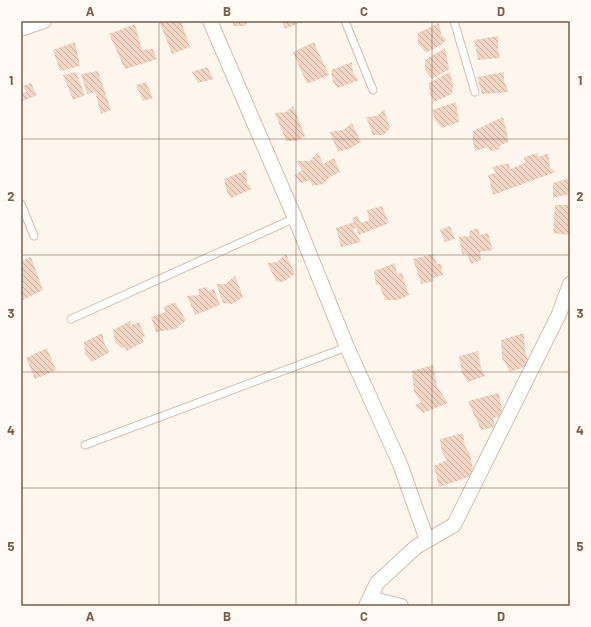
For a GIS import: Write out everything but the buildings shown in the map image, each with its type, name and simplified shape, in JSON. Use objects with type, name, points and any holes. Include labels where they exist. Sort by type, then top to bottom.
[{"type":"street","points":[[21,29],[44,21]]},
{"type":"street","points":[[210,21],[295,218],[347,347],[400,464],[428,540]]},
{"type":"street","points":[[401,606],[368,602],[377,583],[416,547],[454,525],[559,314],[570,284]]},
{"type":"lane","points":[[345,21],[373,90]]},
{"type":"lane","points":[[454,21],[475,92]]},
{"type":"lane","points":[[21,204],[34,236]]},
{"type":"lane","points":[[71,319],[295,218]]},
{"type":"lane","points":[[84,445],[347,347]]}]
